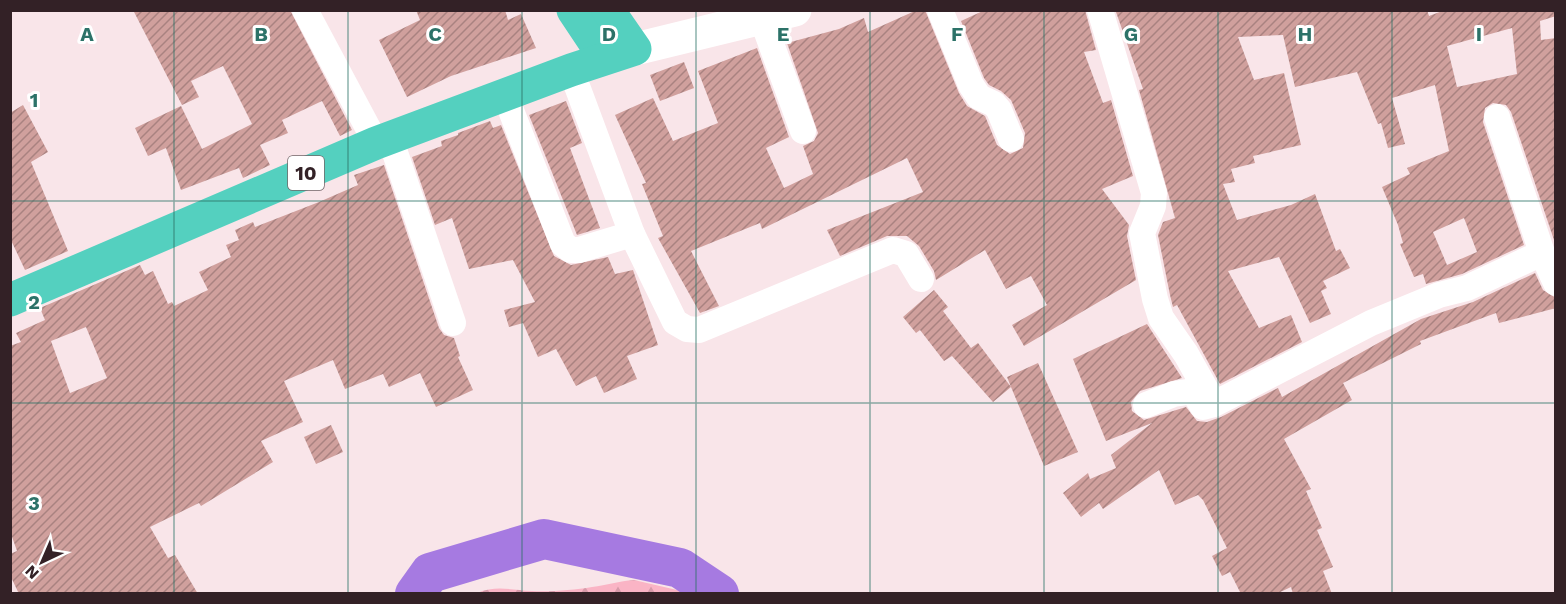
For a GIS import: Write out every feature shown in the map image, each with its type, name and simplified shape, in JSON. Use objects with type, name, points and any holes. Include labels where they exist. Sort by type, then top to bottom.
[{"type":"highway","points":[[573,10],[620,53]]},
{"type":"highway","points":[[608,10],[620,53]]},
{"type":"highway","name":"10","points":[[10,300],[383,140],[620,53]]},
{"type":"main road","points":[[620,53],[795,10]]},
{"type":"street","points":[[305,10],[383,140],[453,323]]},
{"type":"street","points":[[940,10],[971,85],[979,97],[994,104],[999,110],[1011,139]]},
{"type":"street","points":[[1100,10],[1154,193],[1153,206],[1142,233],[1155,299],[1161,318],[1186,354],[1214,404]]},
{"type":"street","points":[[762,19],[803,131]]},
{"type":"street","points":[[571,70],[632,234],[675,322],[687,329],[699,330],[893,250],[906,254],[921,279]]},
{"type":"street","points":[[505,95],[563,244],[571,250],[579,250],[632,234]]},
{"type":"street","points":[[1497,117],[1542,253],[1556,283]]},
{"type":"street","points":[[1146,405],[1174,394],[1192,391],[1203,408],[1214,404],[1371,323],[1439,295],[1467,288],[1542,253]]},
{"type":"green space","points":[[634,580],[690,593],[477,593],[497,589],[562,590]]},
{"type":"building","points":[[133,10],[290,10],[352,130],[340,136],[322,101],[282,120],[288,133],[260,145],[270,165],[243,178],[239,168],[181,190],[166,148],[148,156],[135,128],[181,106],[202,149],[252,124],[223,66],[191,81],[199,97],[182,105]]},
{"type":"building","points":[[416,10],[505,10],[508,20],[521,14],[536,48],[451,76],[407,97],[379,40],[420,20]]},
{"type":"building","points":[[917,10],[925,10],[959,93],[967,106],[985,116],[997,145],[1010,154],[1023,148],[1025,133],[1011,100],[1001,91],[989,85],[984,78],[961,21],[985,10],[1085,10],[1096,50],[1084,52],[1103,103],[1111,100],[1133,176],[1102,189],[1129,225],[1127,236],[1136,280],[1024,346],[1012,325],[1047,305],[1031,276],[1006,289],[985,250],[936,280],[934,271],[919,246],[907,236],[887,236],[840,256],[827,230],[923,192],[907,158],[762,229],[760,223],[691,251],[719,306],[700,313],[658,238],[663,236],[642,184],[646,183],[615,115],[653,98],[673,141],[718,123],[698,71],[757,48],[789,137],[766,148],[784,188],[813,174],[803,146],[814,141],[818,133],[787,43],[839,29],[864,18],[868,32]]},
{"type":"building","points":[[1123,10],[1427,10],[1429,16],[1445,10],[1556,10],[1556,16],[1540,21],[1541,40],[1556,38],[1556,246],[1511,112],[1506,105],[1493,103],[1485,108],[1483,122],[1524,245],[1462,274],[1426,284],[1423,274],[1414,277],[1400,244],[1403,243],[1398,225],[1382,187],[1410,174],[1407,168],[1449,151],[1435,85],[1392,98],[1405,144],[1388,148],[1381,123],[1378,124],[1357,72],[1295,87],[1283,35],[1238,37],[1254,80],[1284,73],[1301,145],[1253,156],[1255,163],[1231,169],[1235,182],[1223,184],[1237,220],[1291,205],[1315,194],[1336,251],[1340,249],[1350,268],[1323,281],[1327,288],[1321,291],[1331,314],[1310,323],[1279,257],[1228,271],[1259,328],[1291,315],[1302,342],[1220,384],[1177,305],[1173,307],[1158,235],[1163,222],[1175,218],[1139,90],[1143,89],[1116,12]],"holes":[[[1512,28],[1517,74],[1457,87],[1447,46]],[[1464,218],[1477,252],[1447,265],[1433,232]]]},
{"type":"building","points":[[684,62],[694,88],[660,101],[650,75]]},
{"type":"building","points":[[566,101],[582,143],[570,148],[600,228],[577,235],[529,115]]},
{"type":"building","points":[[23,105],[48,152],[31,162],[68,251],[25,270],[10,238],[10,113]]},
{"type":"building","points":[[490,121],[493,128],[501,125],[554,256],[571,265],[608,257],[615,274],[633,270],[658,345],[627,356],[637,379],[604,393],[596,376],[576,386],[556,349],[538,357],[523,323],[509,327],[504,310],[535,302],[513,260],[469,269],[452,218],[435,225],[412,157],[442,146],[441,141]]},
{"type":"building","points":[[384,165],[439,328],[444,335],[454,338],[460,356],[458,357],[473,390],[436,407],[420,373],[389,387],[383,374],[345,389],[333,360],[284,381],[303,422],[261,441],[273,462],[201,506],[199,503],[150,527],[168,558],[175,555],[198,594],[19,594],[10,575],[10,554],[17,551],[10,531],[10,346],[21,342],[16,333],[45,320],[40,308],[140,265],[145,275],[153,271],[168,304],[172,302],[174,306],[208,290],[199,272],[231,257],[226,245],[239,240],[235,230],[253,222],[255,227],[358,185],[354,175]],"holes":[[[86,327],[107,378],[70,393],[51,341]]]},
{"type":"building","points":[[1535,273],[1543,290],[1556,298],[1556,308],[1499,323],[1496,313],[1420,341],[1421,344],[1343,383],[1352,400],[1284,439],[1311,489],[1306,491],[1322,528],[1317,530],[1333,567],[1323,571],[1332,594],[1293,594],[1291,587],[1276,594],[1241,594],[1230,572],[1222,576],[1212,556],[1227,548],[1203,500],[1198,495],[1175,505],[1159,470],[1103,509],[1099,503],[1081,517],[1063,493],[1088,473],[1090,479],[1116,468],[1111,455],[1152,423],[1106,441],[1073,359],[1147,324],[1182,378],[1140,391],[1131,402],[1132,411],[1144,420],[1186,407],[1197,421],[1207,422],[1278,388],[1282,397],[1421,319],[1473,302]]},
{"type":"building","points":[[934,290],[948,307],[943,311],[971,348],[978,343],[1011,387],[993,402],[952,356],[944,361],[920,330],[916,333],[903,317]]},
{"type":"building","points":[[1038,363],[1078,452],[1044,466],[1007,377]]},
{"type":"building","points":[[331,425],[343,452],[316,464],[304,437]]},
{"type":"waterway","points":[[415,594],[430,573],[544,539],[680,568],[719,594]]}]
